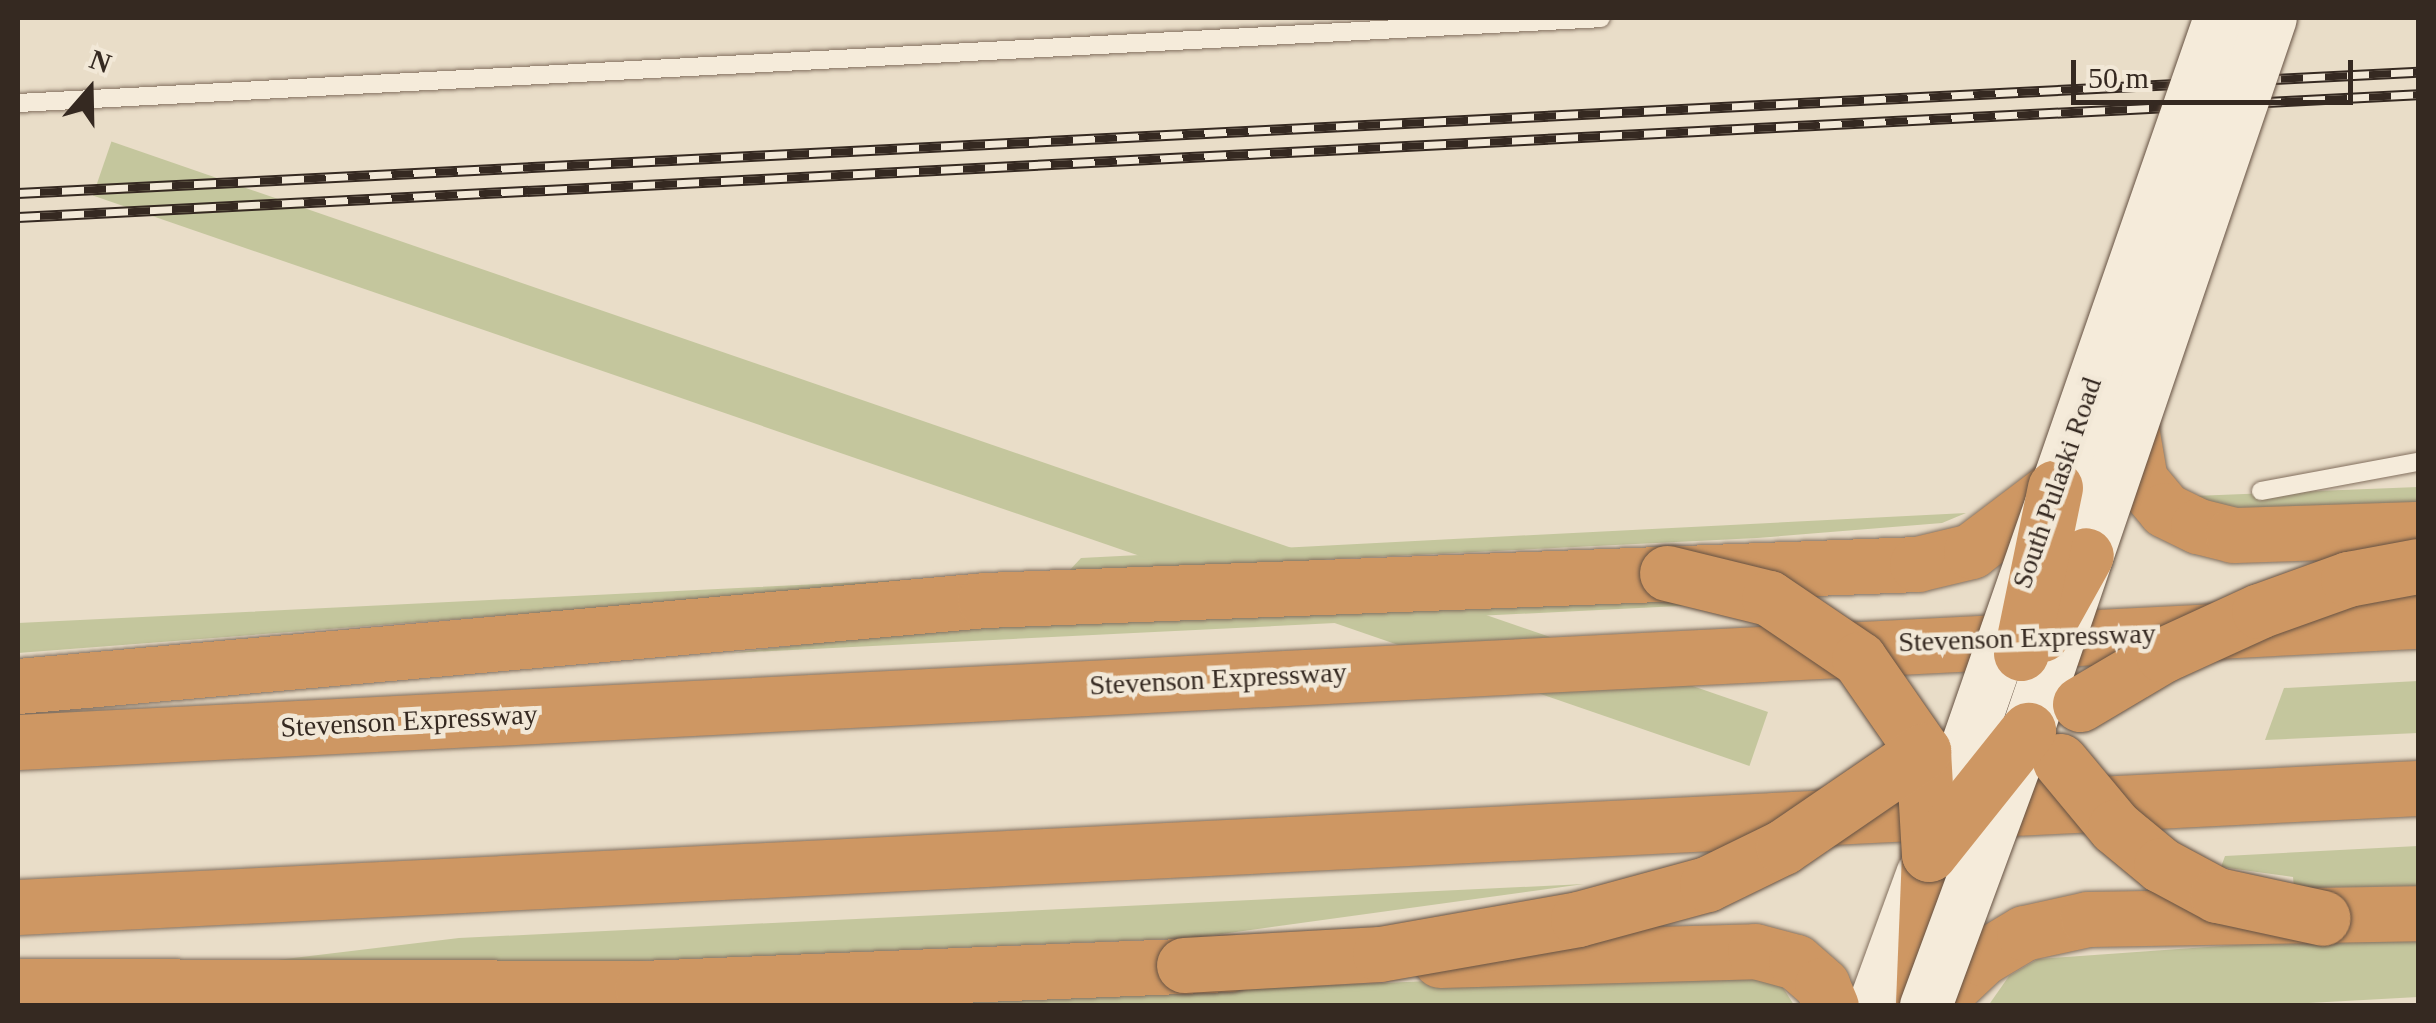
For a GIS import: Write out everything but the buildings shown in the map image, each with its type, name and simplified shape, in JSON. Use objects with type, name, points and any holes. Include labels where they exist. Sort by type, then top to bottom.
[{"type":"highway","points":[[2130,422],[2140,480],[2165,510],[2198,526],[2234,535],[2418,529]]},
{"type":"highway","points":[[18,686],[985,600],[1917,564],[1971,550],[2056,486]]},
{"type":"highway","points":[[2056,486],[2004,672],[2028,730],[2115,827],[2161,865],[2217,895],[2323,918]]},
{"type":"highway","points":[[18,986],[814,984],[1380,954],[1578,919],[1706,884],[1782,846],[1923,752],[2047,629],[2086,555]]},
{"type":"highway","points":[[1929,854],[2028,730],[2259,612],[2348,579],[2418,566]]},
{"type":"highway","points":[[1667,574],[1769,598],[1817,625],[1880,683],[1923,752],[1929,854],[1926,1006]]},
{"type":"highway","name":"Stevenson Expressway","points":[[18,742],[2418,621]]},
{"type":"highway","points":[[18,907],[2418,788]]},
{"type":"highway","points":[[1926,1006],[1982,958],[2024,933],[2088,919],[2323,918],[2418,913]]},
{"type":"highway","points":[[1184,966],[1755,950],[1796,962],[1822,985],[1831,1006]]},
{"type":"main road","name":"South Pulaski Road","points":[[2056,486],[2220,18]]},
{"type":"main road","name":"South Pulaski Road","points":[[1926,1006],[2028,730],[2271,18]]},
{"type":"main road","points":[[1874,1006],[1929,854],[2004,672]]},
{"type":"lane","points":[[18,103],[1602,18]]},
{"type":"lane","points":[[2261,491],[2418,462]]},
{"type":"green space","points":[[111,142],[1768,712],[1749,766],[93,195]]},
{"type":"green space","points":[[2418,487],[2418,506],[2243,515],[2194,496]]},
{"type":"green space","points":[[1966,513],[1942,523],[1757,538],[1068,572],[1081,558]]},
{"type":"green space","points":[[1068,572],[18,653],[18,623]]},
{"type":"green space","points":[[1615,601],[1739,603],[730,653],[961,626]]},
{"type":"green space","points":[[2418,681],[2418,733],[2265,740],[2284,688]]},
{"type":"green space","points":[[2418,846],[2418,886],[2294,888],[2293,877],[2221,867],[2225,856]]},
{"type":"green space","points":[[1584,884],[1193,938],[639,961],[252,963],[459,938]]},
{"type":"green space","points":[[2418,932],[2418,997],[2253,1006],[1988,1006],[2009,976],[2038,959]]},
{"type":"green space","points":[[1753,967],[1778,980],[1794,1005],[852,1006]]},
{"type":"railway","points":[[18,193],[2418,72]]},
{"type":"railway","points":[[18,217],[2418,94]]}]
